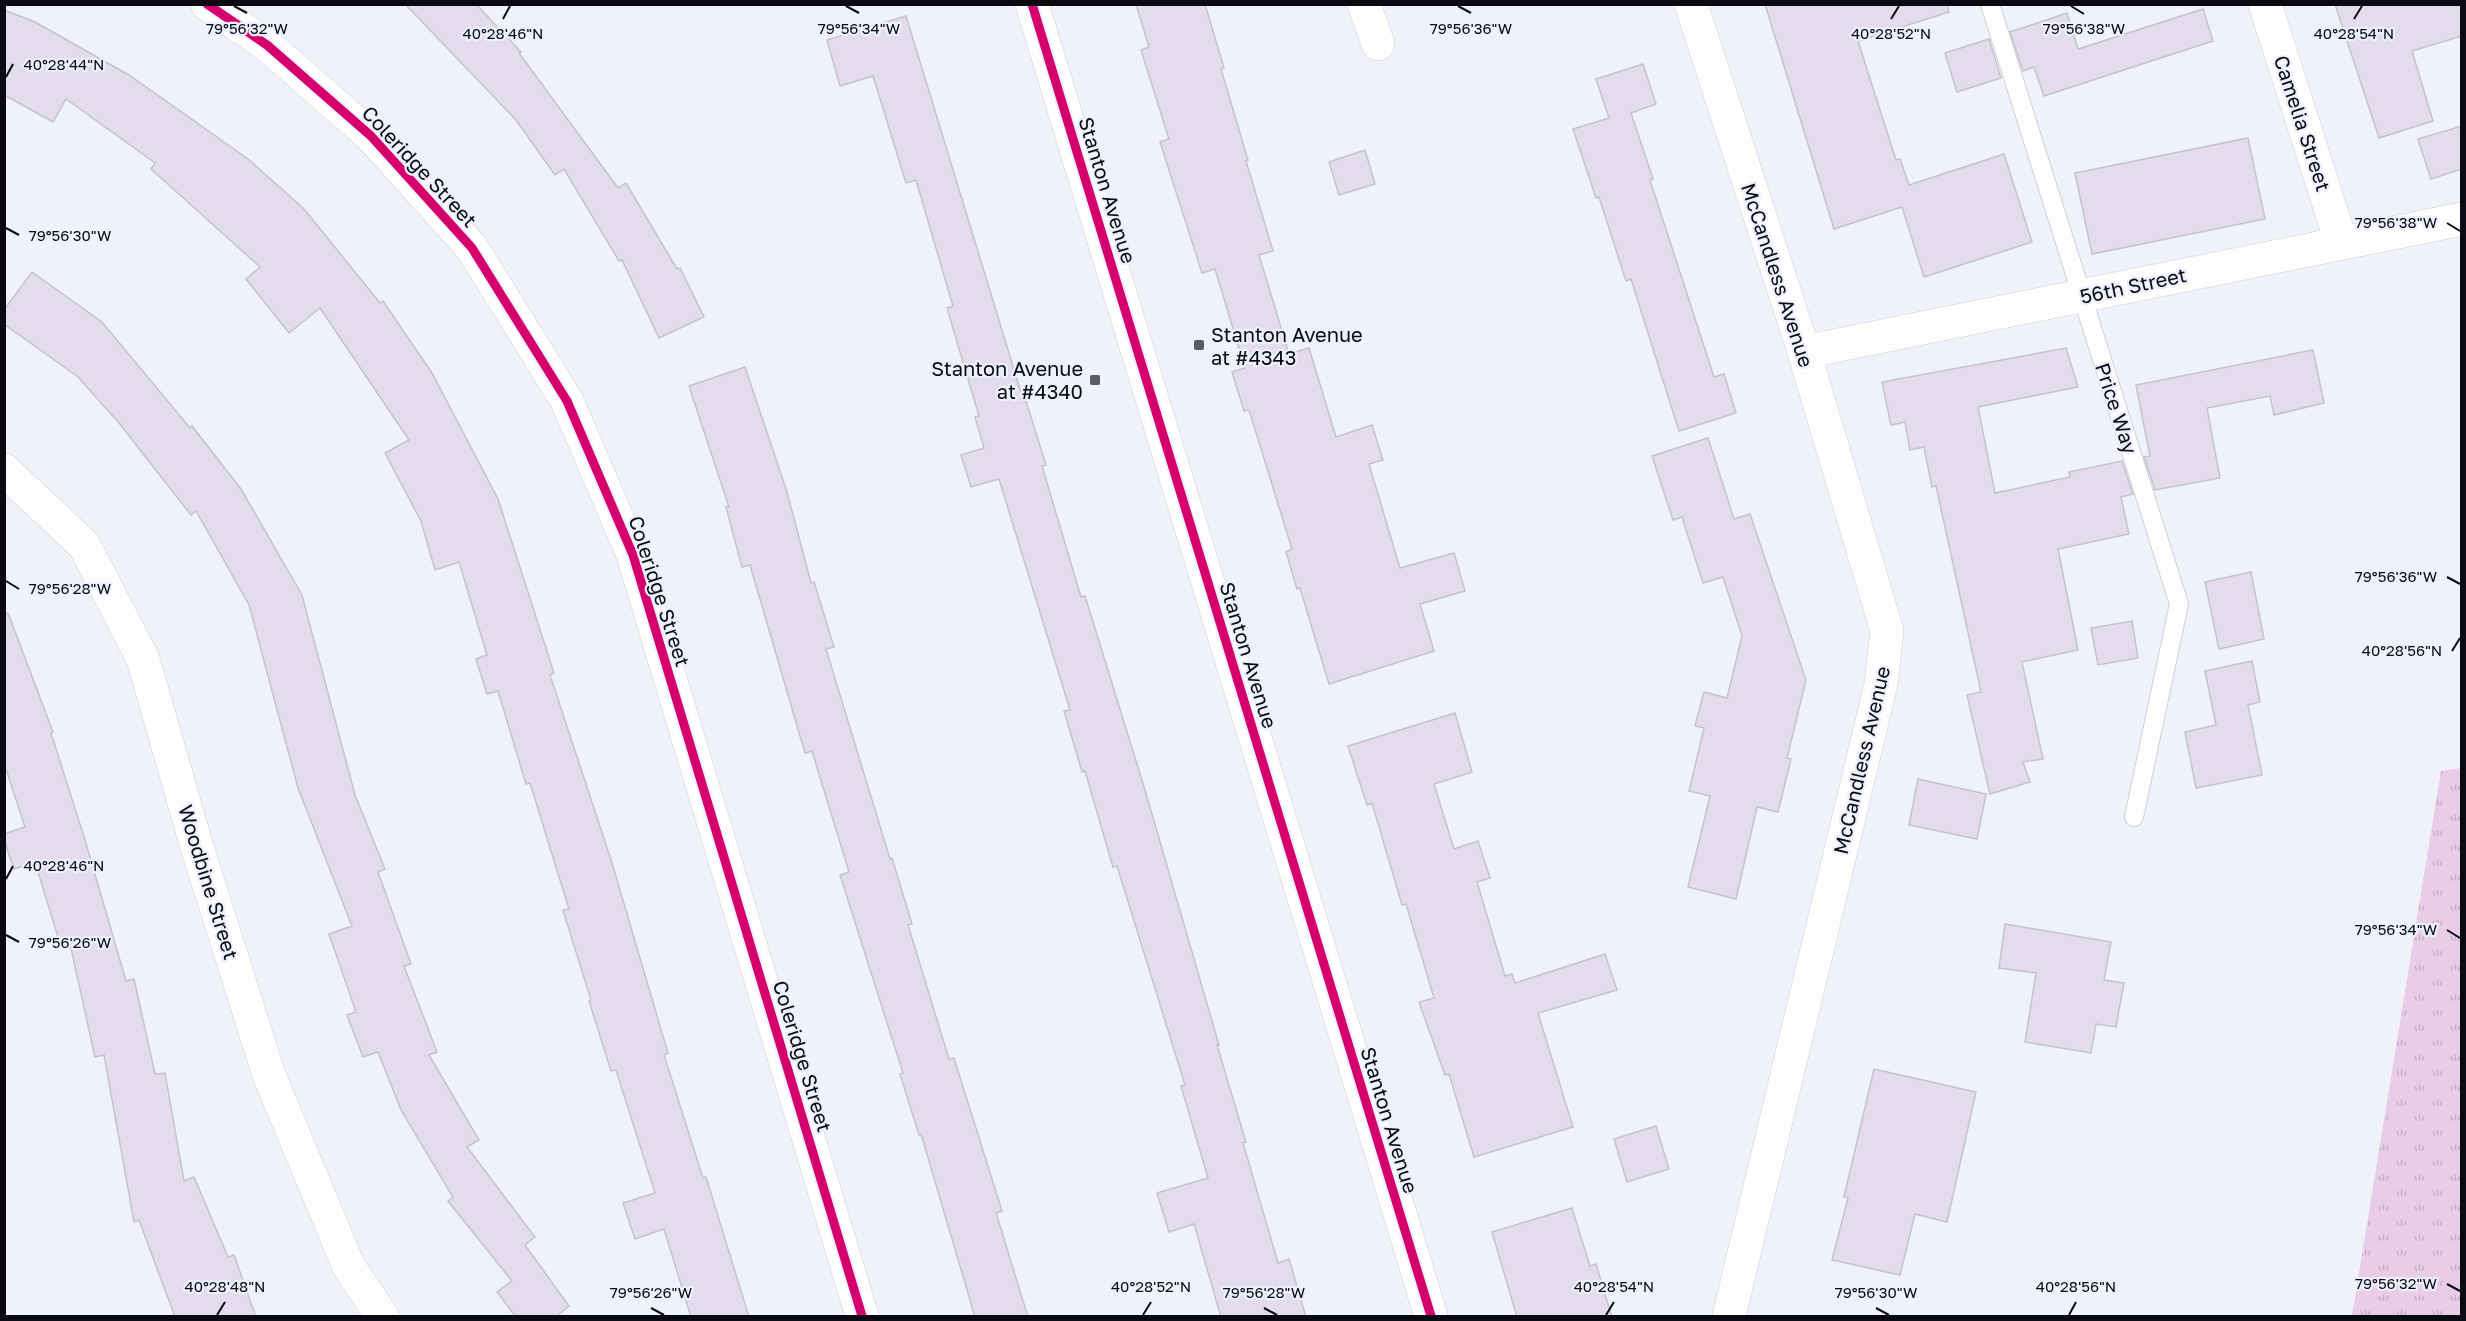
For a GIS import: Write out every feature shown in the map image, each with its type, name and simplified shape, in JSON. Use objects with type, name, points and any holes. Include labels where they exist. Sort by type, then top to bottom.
[{"type":"street","name":"Coleridge Street","points":[[207,4],[267,45],[371,136],[471,248],[567,401],[633,555],[862,1317]]},
{"type":"street","name":"Stanton Avenue","points":[[1032,4],[1431,1317]]},
{"type":"street","points":[[1364,4],[1378,44]]},
{"type":"street","name":"McCandless Avenue","points":[[1691,4],[1804,352],[1887,632],[1881,684],[1729,1317]]},
{"type":"street","name":"Camelia Street","points":[[2265,4],[2341,242]]},
{"type":"street","name":"56th Street","points":[[1804,352],[2462,219]]},
{"type":"street","name":"Woodbine Street","points":[[4,470],[84,545],[143,659],[196,844],[269,1075],[349,1267],[382,1317]]},
{"type":"lane","name":"Price Way","points":[[1990,4],[2179,604],[2134,817]]},
{"type":"green space","points":[[2461,768],[2461,1316],[2352,1316],[2441,771]]},
{"type":"building","points":[[405,4],[476,4],[521,52],[519,53],[618,188],[626,183],[677,269],[680,268],[704,317],[659,338],[622,260],[619,261],[564,169],[555,175],[516,120]]},
{"type":"building","points":[[1136,4],[1205,4],[1224,68],[1221,69],[1248,160],[1246,161],[1273,251],[1259,255],[1289,354],[1309,348],[1336,437],[1372,425],[1383,460],[1369,464],[1400,568],[1454,553],[1465,591],[1420,604],[1434,651],[1329,684],[1300,588],[1297,589],[1286,552],[1292,549],[1249,410],[1244,411],[1232,372],[1245,368],[1215,269],[1202,273],[1160,142],[1169,139],[1141,50],[1149,47]]},
{"type":"building","points":[[1765,4],[1947,4],[1949,12],[1858,41],[1896,160],[1900,159],[1909,185],[2004,154],[2032,242],[1924,277],[1902,207],[1834,229]]},
{"type":"building","points":[[2335,4],[2462,4],[2462,36],[2412,51],[2433,121],[2379,138]]},
{"type":"building","points":[[2203,9],[2213,41],[2044,96],[2034,67],[2023,71],[2010,32],[2067,13],[2078,49]]},
{"type":"building","points":[[4,10],[35,22],[129,75],[248,159],[304,209],[380,303],[383,301],[432,373],[498,499],[554,673],[550,675],[612,863],[668,1053],[664,1055],[703,1178],[706,1177],[749,1317],[691,1317],[664,1229],[635,1239],[623,1203],[655,1193],[616,1070],[611,1071],[589,1001],[591,1000],[563,910],[569,909],[530,783],[526,784],[498,691],[487,694],[476,659],[487,655],[459,562],[435,570],[421,521],[385,453],[409,440],[320,308],[289,333],[246,279],[260,267],[151,169],[155,163],[66,99],[53,122],[4,95]]},
{"type":"building","points":[[906,16],[1024,402],[1026,401],[1046,465],[1042,466],[1081,597],[1085,596],[1145,790],[1219,1045],[1217,1045],[1246,1142],[1243,1143],[1278,1263],[1289,1259],[1306,1317],[1221,1317],[1194,1224],[1169,1232],[1157,1193],[1208,1178],[1181,1086],[1185,1085],[1117,866],[1113,867],[1085,771],[1082,772],[1064,711],[1070,710],[999,479],[971,487],[961,455],[984,448],[975,417],[979,416],[947,308],[953,306],[916,180],[906,183],[873,76],[840,86],[827,40]]},
{"type":"building","points":[[1989,39],[2001,78],[1957,92],[1945,53]]},
{"type":"building","points":[[1643,64],[1656,104],[1631,113],[1653,179],[1650,180],[1714,377],[1724,374],[1736,413],[1679,431],[1631,279],[1626,281],[1599,197],[1596,198],[1573,129],[1609,118],[1596,79]]},
{"type":"building","points":[[2462,126],[2462,169],[2431,179],[2418,139]]},
{"type":"building","points":[[2248,138],[2265,219],[2092,254],[2075,173]]},
{"type":"building","points":[[1365,150],[1375,184],[1339,195],[1329,162]]},
{"type":"building","points":[[32,272],[102,322],[190,428],[192,426],[241,489],[302,595],[355,795],[385,869],[378,872],[411,964],[404,966],[437,1052],[429,1055],[479,1140],[467,1147],[535,1237],[525,1245],[569,1306],[555,1317],[516,1317],[497,1292],[512,1281],[448,1201],[453,1197],[401,1110],[378,1052],[363,1057],[347,1015],[356,1012],[329,934],[352,926],[298,788],[249,605],[196,511],[191,515],[119,423],[78,377],[4,324],[4,310]]},
{"type":"building","points":[[2066,348],[2078,387],[1978,407],[1995,493],[2070,477],[2069,472],[2122,461],[2133,494],[2121,497],[2129,534],[2058,549],[2078,650],[2022,662],[2043,759],[2023,762],[2030,782],[1990,794],[1967,695],[1981,692],[1936,486],[1932,487],[1924,447],[1910,450],[1905,422],[1891,425],[1882,382]]},
{"type":"building","points":[[2313,350],[2324,403],[2274,415],[2270,396],[2207,408],[2220,478],[2155,490],[2144,457],[2150,456],[2136,385]]},
{"type":"building","points":[[745,367],[787,492],[811,583],[814,582],[834,647],[826,649],[912,924],[908,925],[949,1059],[954,1058],[1002,1211],[996,1213],[1028,1317],[975,1317],[921,1134],[919,1135],[900,1074],[903,1073],[840,875],[849,872],[812,751],[805,753],[750,565],[742,567],[726,507],[729,507],[689,386]]},
{"type":"building","points":[[1708,438],[1734,519],[1750,514],[1806,680],[1787,758],[1791,759],[1778,812],[1757,807],[1736,899],[1688,887],[1710,796],[1689,791],[1704,728],[1695,726],[1704,692],[1727,698],[1742,636],[1723,577],[1703,583],[1682,517],[1673,520],[1652,456]]},
{"type":"building","points":[[2251,572],[2264,639],[2219,649],[2205,582]]},
{"type":"building","points":[[8,613],[53,732],[51,733],[126,981],[134,979],[155,1074],[165,1073],[184,1181],[194,1177],[228,1257],[234,1255],[256,1317],[175,1317],[139,1220],[134,1222],[104,1055],[95,1057],[70,944],[61,947],[35,862],[14,869],[4,840],[4,834],[25,827],[4,763],[4,614]]},
{"type":"building","points":[[2132,621],[2138,658],[2098,665],[2091,628]]},
{"type":"building","points":[[2252,661],[2260,702],[2248,705],[2262,775],[2196,788],[2185,732],[2216,725],[2205,671]]},
{"type":"building","points":[[1455,713],[1472,772],[1434,784],[1454,849],[1478,841],[1490,878],[1477,882],[1505,976],[1512,974],[1515,983],[1605,954],[1617,990],[1538,1013],[1573,1127],[1474,1157],[1449,1074],[1445,1075],[1419,1002],[1434,998],[1406,904],[1402,905],[1372,803],[1367,805],[1348,746]]},
{"type":"building","points":[[1918,779],[1986,794],[1977,839],[1909,825]]},
{"type":"building","points":[[2005,924],[2111,942],[2104,980],[2124,983],[2116,1027],[2096,1024],[2091,1053],[2025,1042],[2036,973],[1999,968]]},
{"type":"building","points":[[1874,1069],[1976,1092],[1947,1222],[1915,1214],[1900,1275],[1832,1260],[1848,1198],[1844,1197]]},
{"type":"building","points":[[1656,1126],[1669,1169],[1627,1182],[1614,1139]]},
{"type":"building","points":[[1572,1208],[1590,1266],[1596,1264],[1612,1317],[1517,1317],[1492,1232]]},
{"type":"cycle path","points":[[207,4],[267,45],[371,136],[472,248],[567,401],[633,555],[862,1316]]},
{"type":"cycle path","points":[[1032,4],[1431,1316]]},
{"type":"place","name":"Stanton Avenue at #4343","points":[[1199,345]]},
{"type":"place","name":"Stanton Avenue at #4340","points":[[1095,380]]}]
